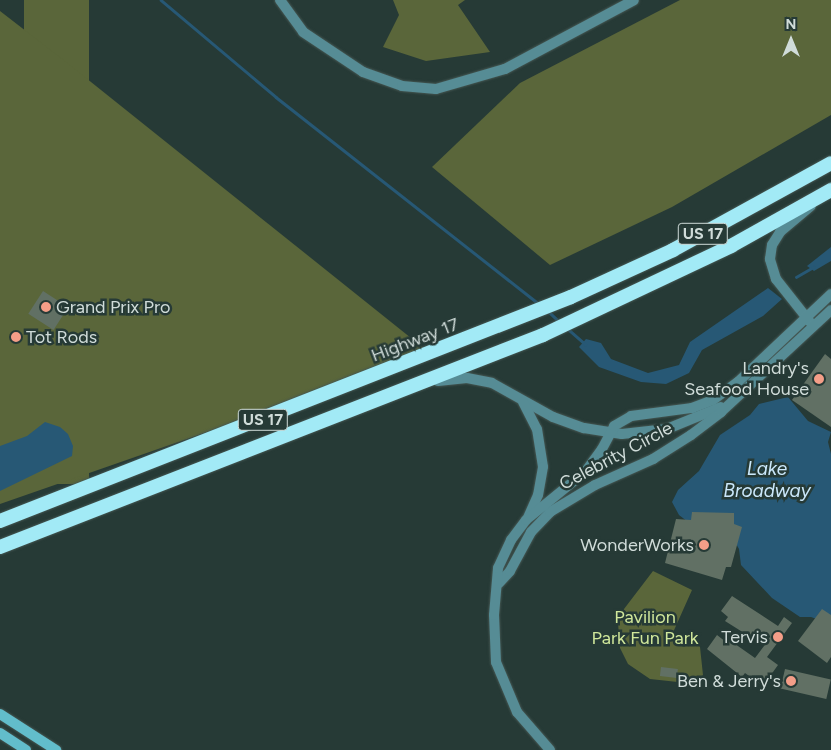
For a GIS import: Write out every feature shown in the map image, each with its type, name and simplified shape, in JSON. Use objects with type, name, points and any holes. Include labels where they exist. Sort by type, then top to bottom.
[{"type":"highway","name":"Highway 17","points":[[0,522],[571,298],[673,250],[831,163]]},
{"type":"highway","name":"US 17","points":[[0,547],[543,335],[592,314],[731,246],[826,193]]},
{"type":"main road","points":[[0,714],[56,750]]},
{"type":"main road","points":[[0,733],[26,750]]},
{"type":"street","points":[[280,0],[303,32],[363,72],[402,86],[436,89],[505,68],[634,0]]},
{"type":"street","points":[[811,328],[806,316],[776,279],[770,252],[780,232],[826,193]]},
{"type":"street","name":"Celebrity Circle","points":[[550,750],[525,724],[502,682],[494,639],[499,583],[498,568],[505,552],[526,520],[586,471],[611,432],[631,416],[692,408],[713,400],[738,382],[831,294]]},
{"type":"street","name":"Celebrity Circle","points":[[499,583],[510,571],[531,532],[550,512],[595,485],[653,459],[713,419],[831,310]]},
{"type":"street","points":[[413,386],[467,378],[492,383],[523,402],[553,417],[584,428],[638,434],[667,429],[729,403]]},
{"type":"street","points":[[523,402],[537,430],[544,467],[538,495],[526,520]]},
{"type":"green space","points":[[24,0],[89,0],[89,484],[24,484]]},
{"type":"green space","points":[[393,0],[465,0],[458,5],[490,52],[426,61],[383,47],[399,15]]},
{"type":"green space","points":[[680,0],[831,0],[831,115],[672,207],[550,265],[432,167],[520,83]]},
{"type":"green space","points":[[0,11],[66,62],[431,354],[0,504]]},
{"type":"green space","name":"Pavilion Park Fun Park","points":[[653,571],[692,590],[671,637],[677,640],[694,633],[700,647],[703,675],[696,684],[650,679],[628,664],[620,648],[618,623],[624,609]]},
{"type":"water","points":[[831,247],[831,261],[814,271],[807,266]]},
{"type":"water","points":[[768,288],[782,299],[763,316],[702,350],[689,373],[666,384],[641,382],[599,367],[579,347],[586,339],[601,343],[611,359],[648,373],[679,365],[690,342]]},
{"type":"water","name":"Lake Broadway","points":[[788,397],[808,421],[831,432],[828,442],[831,454],[831,624],[811,617],[800,617],[772,598],[741,565],[739,549],[730,533],[688,522],[679,515],[672,502],[678,490],[699,471],[720,435],[750,415],[759,404]]},
{"type":"water","points":[[45,422],[60,427],[68,434],[73,446],[72,456],[0,491],[0,446],[27,436]]},
{"type":"building","points":[[43,291],[68,307],[53,330],[28,314]]},
{"type":"building","name":"Landry's Seafood House","points":[[825,354],[831,359],[831,427],[792,400]]},
{"type":"building","name":"WonderWorks","points":[[692,512],[734,513],[734,524],[742,527],[731,567],[726,567],[722,580],[665,563],[676,519],[691,520]]},
{"type":"building","points":[[732,596],[778,626],[784,617],[792,623],[767,657],[778,665],[763,686],[745,673],[742,677],[707,649],[717,635],[726,642],[728,639],[755,658],[767,642],[755,633],[752,638],[725,621],[728,617],[721,611]]},
{"type":"building","points":[[822,609],[831,615],[831,657],[827,663],[798,641]]},
{"type":"building","points":[[661,667],[678,669],[677,678],[660,676]]},
{"type":"building","points":[[785,669],[831,680],[826,699],[781,688]]},
{"type":"waterway","points":[[161,0],[276,97],[540,305]]},
{"type":"waterway","points":[[796,277],[813,267]]},
{"type":"waterway","points":[[548,311],[561,323]]},
{"type":"waterway","points":[[568,329],[585,344]]},
{"type":"place","name":"Grand Prix Pro","points":[[46,307]]},
{"type":"place","name":"Tot Rods","points":[[16,337]]},
{"type":"place","name":"Landry's Seafood House","points":[[819,379]]},
{"type":"place","name":"WonderWorks","points":[[704,545]]},
{"type":"place","name":"Tervis","points":[[778,637]]},
{"type":"place","name":"Ben & Jerry's","points":[[791,681]]}]
